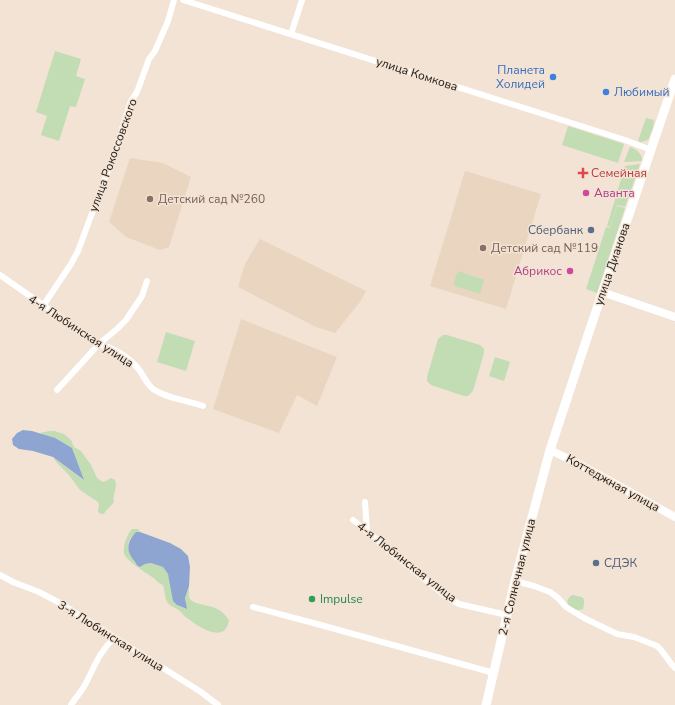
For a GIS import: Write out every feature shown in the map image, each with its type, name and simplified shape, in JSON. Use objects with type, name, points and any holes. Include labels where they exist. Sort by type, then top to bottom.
[{"type":"main road","name":"улица Дианова","points":[[550,450],[675,79]]},
{"type":"main road","name":"2-я Солнечная улица","points":[[486,705],[515,581],[550,450]]},
{"type":"street","name":"улица Рокоссовского","points":[[43,306],[78,251],[115,151],[131,101],[137,92],[149,60],[168,21],[174,0]]},
{"type":"street","name":"улица Комкова","points":[[183,0],[625,140],[651,150]]},
{"type":"street","points":[[291,34],[302,0]]},
{"type":"street","name":"4-я Любинская улица","points":[[0,275],[99,344],[108,347],[128,359],[140,371],[152,388],[169,396],[203,406]]},
{"type":"street","points":[[57,390],[99,344],[126,320],[142,296],[147,280]]},
{"type":"street","points":[[602,292],[675,317]]},
{"type":"street","name":"Коттеджная улица","points":[[550,450],[579,464],[675,517]]},
{"type":"street","points":[[365,502],[367,531]]},
{"type":"street","name":"4-я Любинская улица","points":[[353,520],[448,598],[459,604],[507,615]]},
{"type":"street","name":"3-я Любинская улица","points":[[0,575],[60,603],[201,692],[218,705]]},
{"type":"street","points":[[515,581],[550,592],[566,607],[616,634],[634,637],[657,646],[675,668]]},
{"type":"street","points":[[253,607],[494,673]]},
{"type":"street","points":[[71,705],[87,682],[99,656],[106,645],[114,638]]},
{"type":"shaded area","name":"Детский сад №260","points":[[130,158],[163,163],[191,177],[169,247],[160,250],[126,237],[109,222]]},
{"type":"shaded area","name":"Детский сад №119","points":[[465,171],[541,194],[506,309],[430,286]]},
{"type":"shaded area","points":[[260,239],[366,291],[360,302],[335,333],[316,327],[238,287],[245,264]]},
{"type":"shaded area","points":[[241,319],[337,357],[317,406],[297,395],[279,433],[213,409]]},
{"type":"green space","points":[[55,51],[81,59],[76,76],[85,79],[76,107],[70,106],[59,141],[41,135],[47,116],[36,112]]},
{"type":"green space","points":[[646,118],[654,120],[653,128],[648,140],[641,142],[638,141]]},
{"type":"green space","points":[[568,126],[624,144],[618,163],[562,145]]},
{"type":"green space","points":[[630,147],[639,152],[642,161],[624,162]]},
{"type":"green space","points":[[640,164],[625,207],[617,205],[610,227],[607,226],[625,166]]},
{"type":"green space","points":[[617,206],[625,208],[597,293],[586,289],[606,227],[610,228]]},
{"type":"green space","points":[[458,271],[484,280],[480,294],[453,285]]},
{"type":"green space","points":[[166,332],[195,341],[186,371],[157,362]]},
{"type":"green space","points":[[443,335],[480,345],[484,349],[473,391],[468,396],[431,385],[427,381],[438,339]]},
{"type":"green space","points":[[495,357],[510,362],[504,381],[489,376]]},
{"type":"green space","points":[[49,431],[64,434],[71,440],[74,447],[81,451],[91,465],[97,478],[101,481],[104,482],[111,478],[115,480],[116,486],[114,502],[104,514],[98,512],[98,502],[80,490],[53,457],[83,480],[72,448],[40,433]]},
{"type":"green space","points":[[132,529],[138,529],[140,532],[136,532],[128,544],[130,553],[135,563],[140,567],[151,563],[163,567],[168,574],[177,605],[186,609],[185,598],[189,586],[189,596],[192,601],[219,610],[229,620],[227,627],[222,632],[211,632],[186,618],[168,603],[163,585],[127,558],[124,553],[124,547],[127,537]]},
{"type":"green space","points":[[572,595],[583,598],[583,609],[576,610],[568,604],[567,601]]},
{"type":"water","points":[[23,430],[32,431],[55,438],[72,448],[84,480],[53,457],[33,451],[19,449],[13,445],[12,439],[17,433]]},
{"type":"water","points":[[136,532],[140,532],[170,543],[181,549],[188,556],[190,567],[189,586],[185,598],[187,609],[177,605],[173,601],[168,574],[163,567],[151,563],[140,567],[132,558],[128,547],[130,540]]},
{"type":"place","name":"Планета Холидей","points":[[553,77]]},
{"type":"place","name":"Любимый","points":[[606,92]]},
{"type":"place","name":"Семейная","points":[[583,173]]},
{"type":"place","name":"Аванта","points":[[586,193]]},
{"type":"place","name":"Детский сад №260","points":[[150,199]]},
{"type":"place","name":"Сбербанк","points":[[591,230]]},
{"type":"place","name":"Детский сад №119","points":[[483,248]]},
{"type":"place","name":"Абрикос","points":[[570,271]]},
{"type":"place","name":"СДЭК","points":[[596,563]]},
{"type":"place","name":"Impulse","points":[[312,599]]}]
